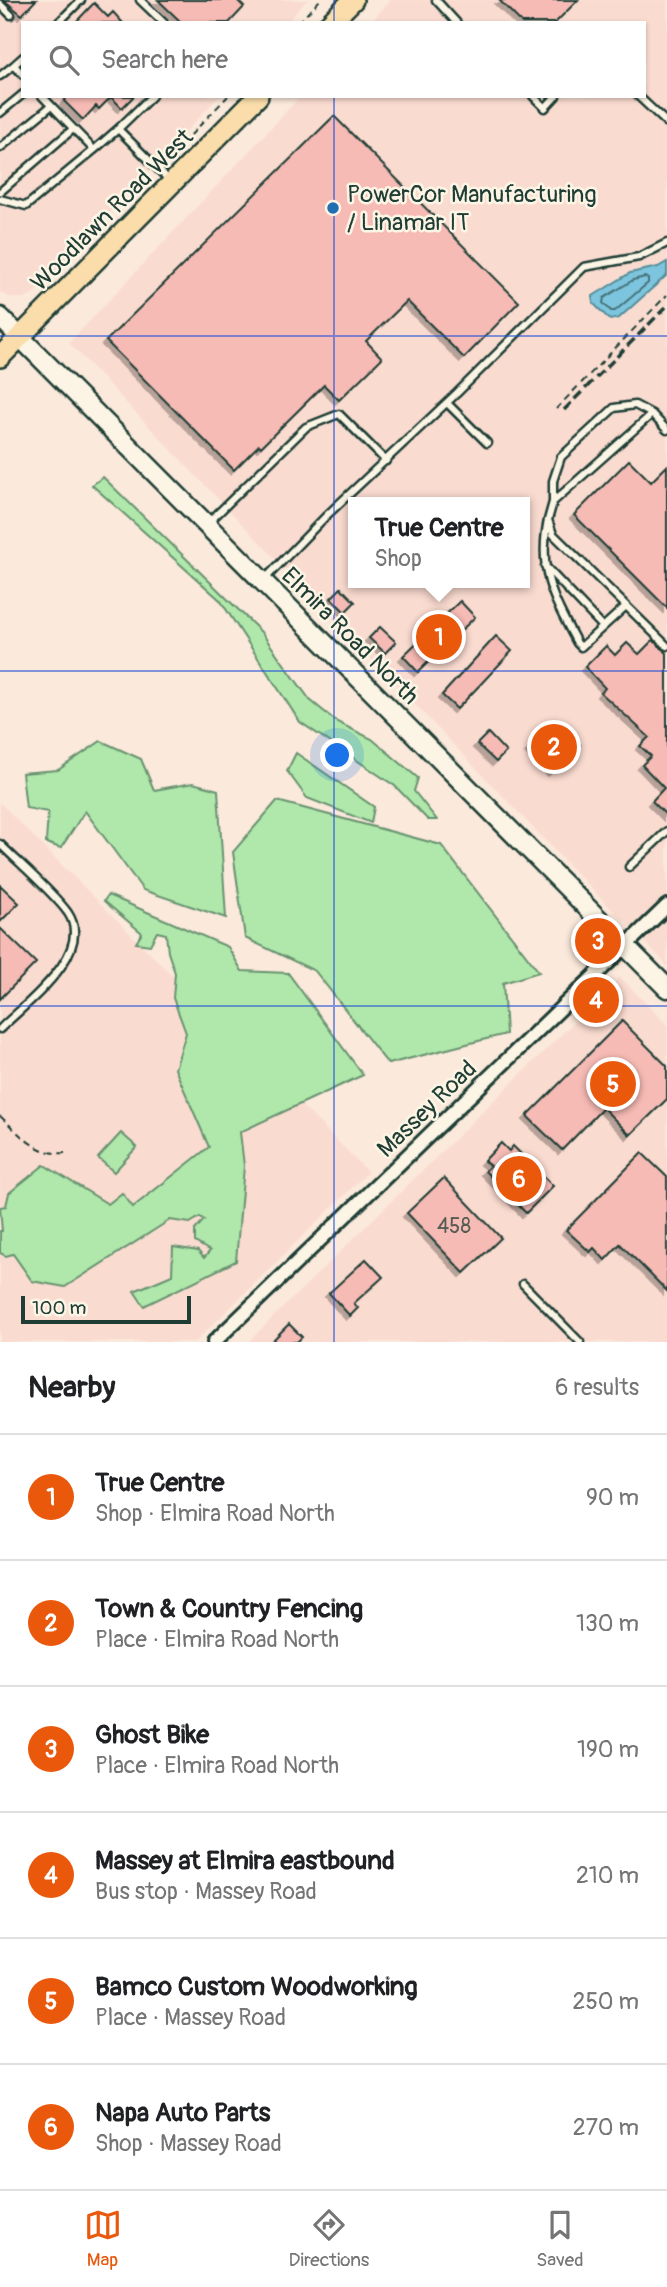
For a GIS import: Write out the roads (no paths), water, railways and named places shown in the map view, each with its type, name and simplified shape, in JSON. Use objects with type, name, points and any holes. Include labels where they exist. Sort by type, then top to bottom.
[{"type":"main road","points":[[332,21],[353,0]]},
{"type":"main road","name":"Woodlawn Road West","points":[[0,357],[251,99]]},
{"type":"main road","name":"Elmira Road North","points":[[0,317],[667,988]]},
{"type":"street","name":"Massey Road","points":[[214,1342],[667,906]]},
{"type":"lane","points":[[60,21],[82,0]]},
{"type":"lane","points":[[140,0],[162,21]]},
{"type":"lane","points":[[436,0],[455,21]]},
{"type":"lane","points":[[0,4],[11,15]]},
{"type":"lane","points":[[0,76],[21,59]]},
{"type":"lane","points":[[14,65],[21,73]]},
{"type":"lane","points":[[0,113],[21,96]]},
{"type":"lane","points":[[44,98],[94,150]]},
{"type":"lane","points":[[0,199],[26,206],[118,130],[150,98]]},
{"type":"lane","points":[[535,98],[545,108],[554,98]]},
{"type":"lane","points":[[640,98],[667,123]]},
{"type":"lane","points":[[0,148],[51,106]]},
{"type":"lane","points":[[0,192],[73,130]]},
{"type":"lane","points":[[118,130],[172,183]]},
{"type":"lane","points":[[262,582],[326,516],[447,403],[584,267],[639,257],[667,243]]},
{"type":"lane","points":[[447,403],[487,443]]},
{"type":"lane","points":[[626,606],[581,647],[577,643],[545,575],[544,541],[553,502],[553,481],[561,457],[614,408],[635,405],[652,414],[667,430]]},
{"type":"lane","points":[[205,525],[306,427],[339,414],[386,461]]},
{"type":"lane","points":[[553,502],[652,414]]},
{"type":"lane","points":[[548,520],[553,534],[667,646]]},
{"type":"lane","points":[[545,566],[603,627]]},
{"type":"lane","points":[[629,867],[667,831]]},
{"type":"lane","points":[[0,844],[67,911],[74,928],[73,946],[65,962],[0,1029]]},
{"type":"lane","points":[[523,1284],[580,1342]]},
{"type":"water","points":[[667,262],[667,275],[619,318],[610,320],[593,303],[593,296],[630,273],[658,267]]},
{"type":"railway","points":[[564,410],[667,306]]},
{"type":"place","name":"PowerCor Manufacturing / Linamar IT","points":[[333,208]]},
{"type":"place","name":"True Centre","points":[[439,637]]},
{"type":"place","name":"Town & Country Fencing","points":[[554,747]]},
{"type":"place","name":"Ghost Bike","points":[[598,941]]},
{"type":"place","name":"Massey at Elmira eastbound","points":[[596,1000]]},
{"type":"place","name":"Bamco Custom Woodworking","points":[[613,1084]]},
{"type":"place","name":"Napa Auto Parts","points":[[519,1179]]}]
